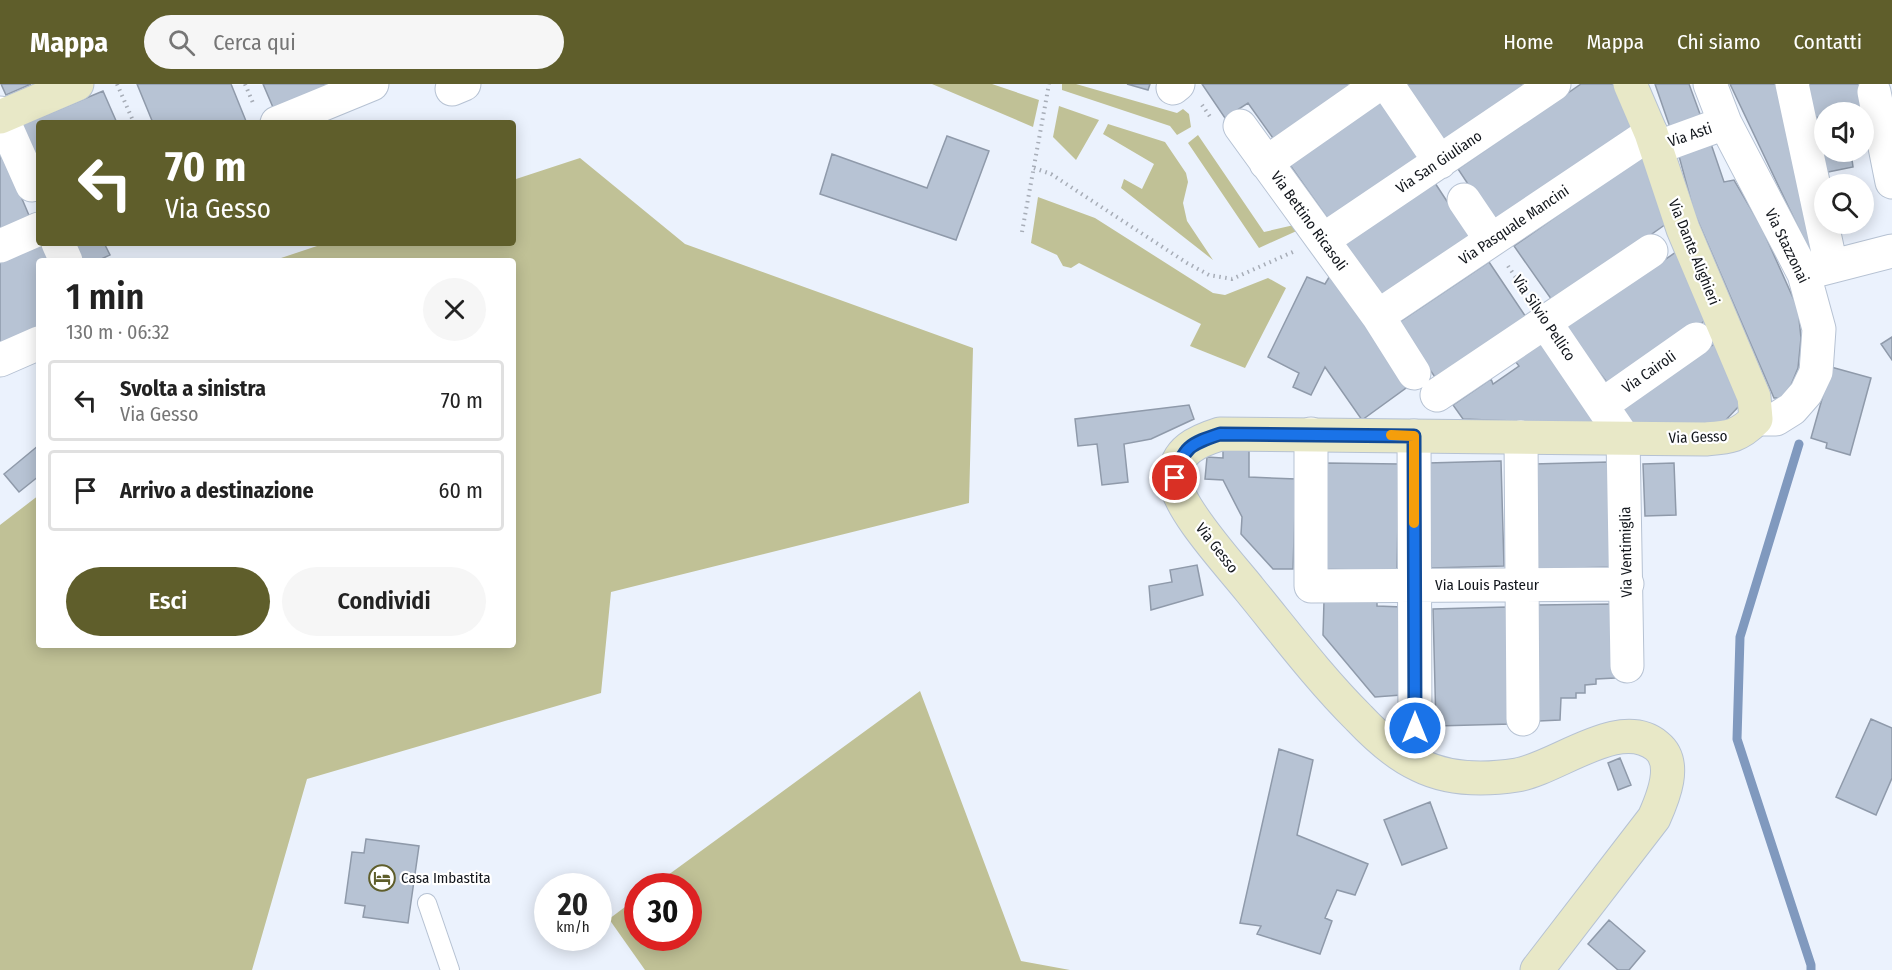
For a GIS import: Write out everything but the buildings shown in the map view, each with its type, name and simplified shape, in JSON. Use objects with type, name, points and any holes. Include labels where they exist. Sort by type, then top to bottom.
[{"type":"street","points":[[32,185],[1,116],[77,84]]},
{"type":"street","points":[[284,120],[372,84]]},
{"type":"street","points":[[1266,163],[1379,84]]},
{"type":"street","points":[[1387,84],[1440,162]]},
{"type":"street","name":"Via San Giuliano","points":[[1323,240],[1554,84]]},
{"type":"street","name":"Via Dante Alighieri","points":[[1630,84],[1653,141],[1683,229],[1754,397],[1756,420]]},
{"type":"street","name":"Via Stazzonai","points":[[1710,84],[1725,123],[1817,270],[1819,330],[1816,372],[1806,393],[1792,409],[1776,419],[1756,420]]},
{"type":"street","points":[[1792,84],[1817,270],[1892,251]]},
{"type":"street","points":[[1874,92],[1892,182]]},
{"type":"street","name":"Via Asti","points":[[1653,141],[1725,123]]},
{"type":"street","name":"Via Bettino Ricasoli","points":[[1240,126],[1378,316],[1414,373]]},
{"type":"street","name":"Via Pasquale Mancini","points":[[1378,316],[1491,240],[1653,141]]},
{"type":"street","points":[[1464,200],[1491,240]]},
{"type":"street","points":[[0,246],[36,230]]},
{"type":"street","points":[[1437,395],[1651,251]]},
{"type":"street","name":"Via Silvio Pellico","points":[[1545,322],[1623,437]]},
{"type":"street","name":"Via Cairoli","points":[[1602,405],[1696,339]]},
{"type":"street","points":[[0,360],[36,344]]},
{"type":"street","name":"Via Gesso","points":[[1538,970],[1654,818],[1666,780],[1667,764],[1662,750],[1650,740],[1634,735],[1615,736],[1540,768],[1518,774],[1487,778],[1441,774],[1396,752],[1327,685],[1197,523],[1179,493],[1175,478],[1180,458],[1195,442],[1220,434],[1705,439],[1731,437],[1744,432],[1756,420]]},
{"type":"street","name":"Via Louis Pasteur","points":[[1311,434],[1311,586],[1627,584]]},
{"type":"street","points":[[1414,436],[1415,728]]},
{"type":"street","points":[[1521,437],[1523,719]]},
{"type":"street","name":"Via Ventimiglia","points":[[1623,437],[1627,666]]},
{"type":"lane","points":[[427,903],[450,970]]},
{"type":"path","points":[[117,84],[133,120]]},
{"type":"path","points":[[1022,232],[1049,84]]},
{"type":"path","points":[[1034,168],[1051,174],[1209,275],[1232,279],[1323,240]]},
{"type":"path","name":"Via Silvio Pellico","points":[[1491,240],[1545,322]]},
{"type":"green space","points":[[932,84],[992,84],[1039,100],[1033,127]]},
{"type":"green space","points":[[1062,84],[1076,84],[1177,113],[1183,109],[1189,114],[1191,127],[1177,135],[1170,126],[1062,90]]},
{"type":"green space","points":[[1059,106],[1099,120],[1076,160],[1053,137]]},
{"type":"green space","points":[[1108,124],[1165,142],[1186,173],[1188,182],[1183,203],[1187,221],[1213,260],[1121,188],[1124,179],[1142,189],[1154,164],[1103,134]]},
{"type":"green space","points":[[1198,135],[1264,232],[1294,225],[1301,229],[1259,248],[1188,143]]},
{"type":"green space","points":[[580,158],[685,244],[973,348],[969,503],[611,592],[601,693],[307,779],[252,970],[0,970],[0,525],[36,497],[36,648],[516,648],[516,258],[281,258],[317,246],[516,246],[516,179]]},
{"type":"green space","points":[[1038,197],[1095,218],[1213,293],[1225,295],[1268,278],[1286,288],[1245,368],[1190,346],[1201,324],[1079,263],[1071,268],[1063,266],[1057,255],[1031,243]]},
{"type":"green space","points":[[920,691],[1021,961],[1070,970],[645,970],[632,951],[702,951],[702,873],[671,873]]},
{"type":"green space","points":[[624,908],[624,940],[612,923],[612,917]]},
{"type":"waterway","points":[[1799,444],[1740,637],[1737,739],[1811,970]]},
{"type":"slow traffic","points":[[1391,435],[1414,436],[1414,523]]},
{"type":"place","name":"Casa Imbastita","points":[[382,878]]},
{"type":"route","points":[[1175,478],[1180,458],[1195,442],[1220,434],[1414,436],[1415,728]]}]
